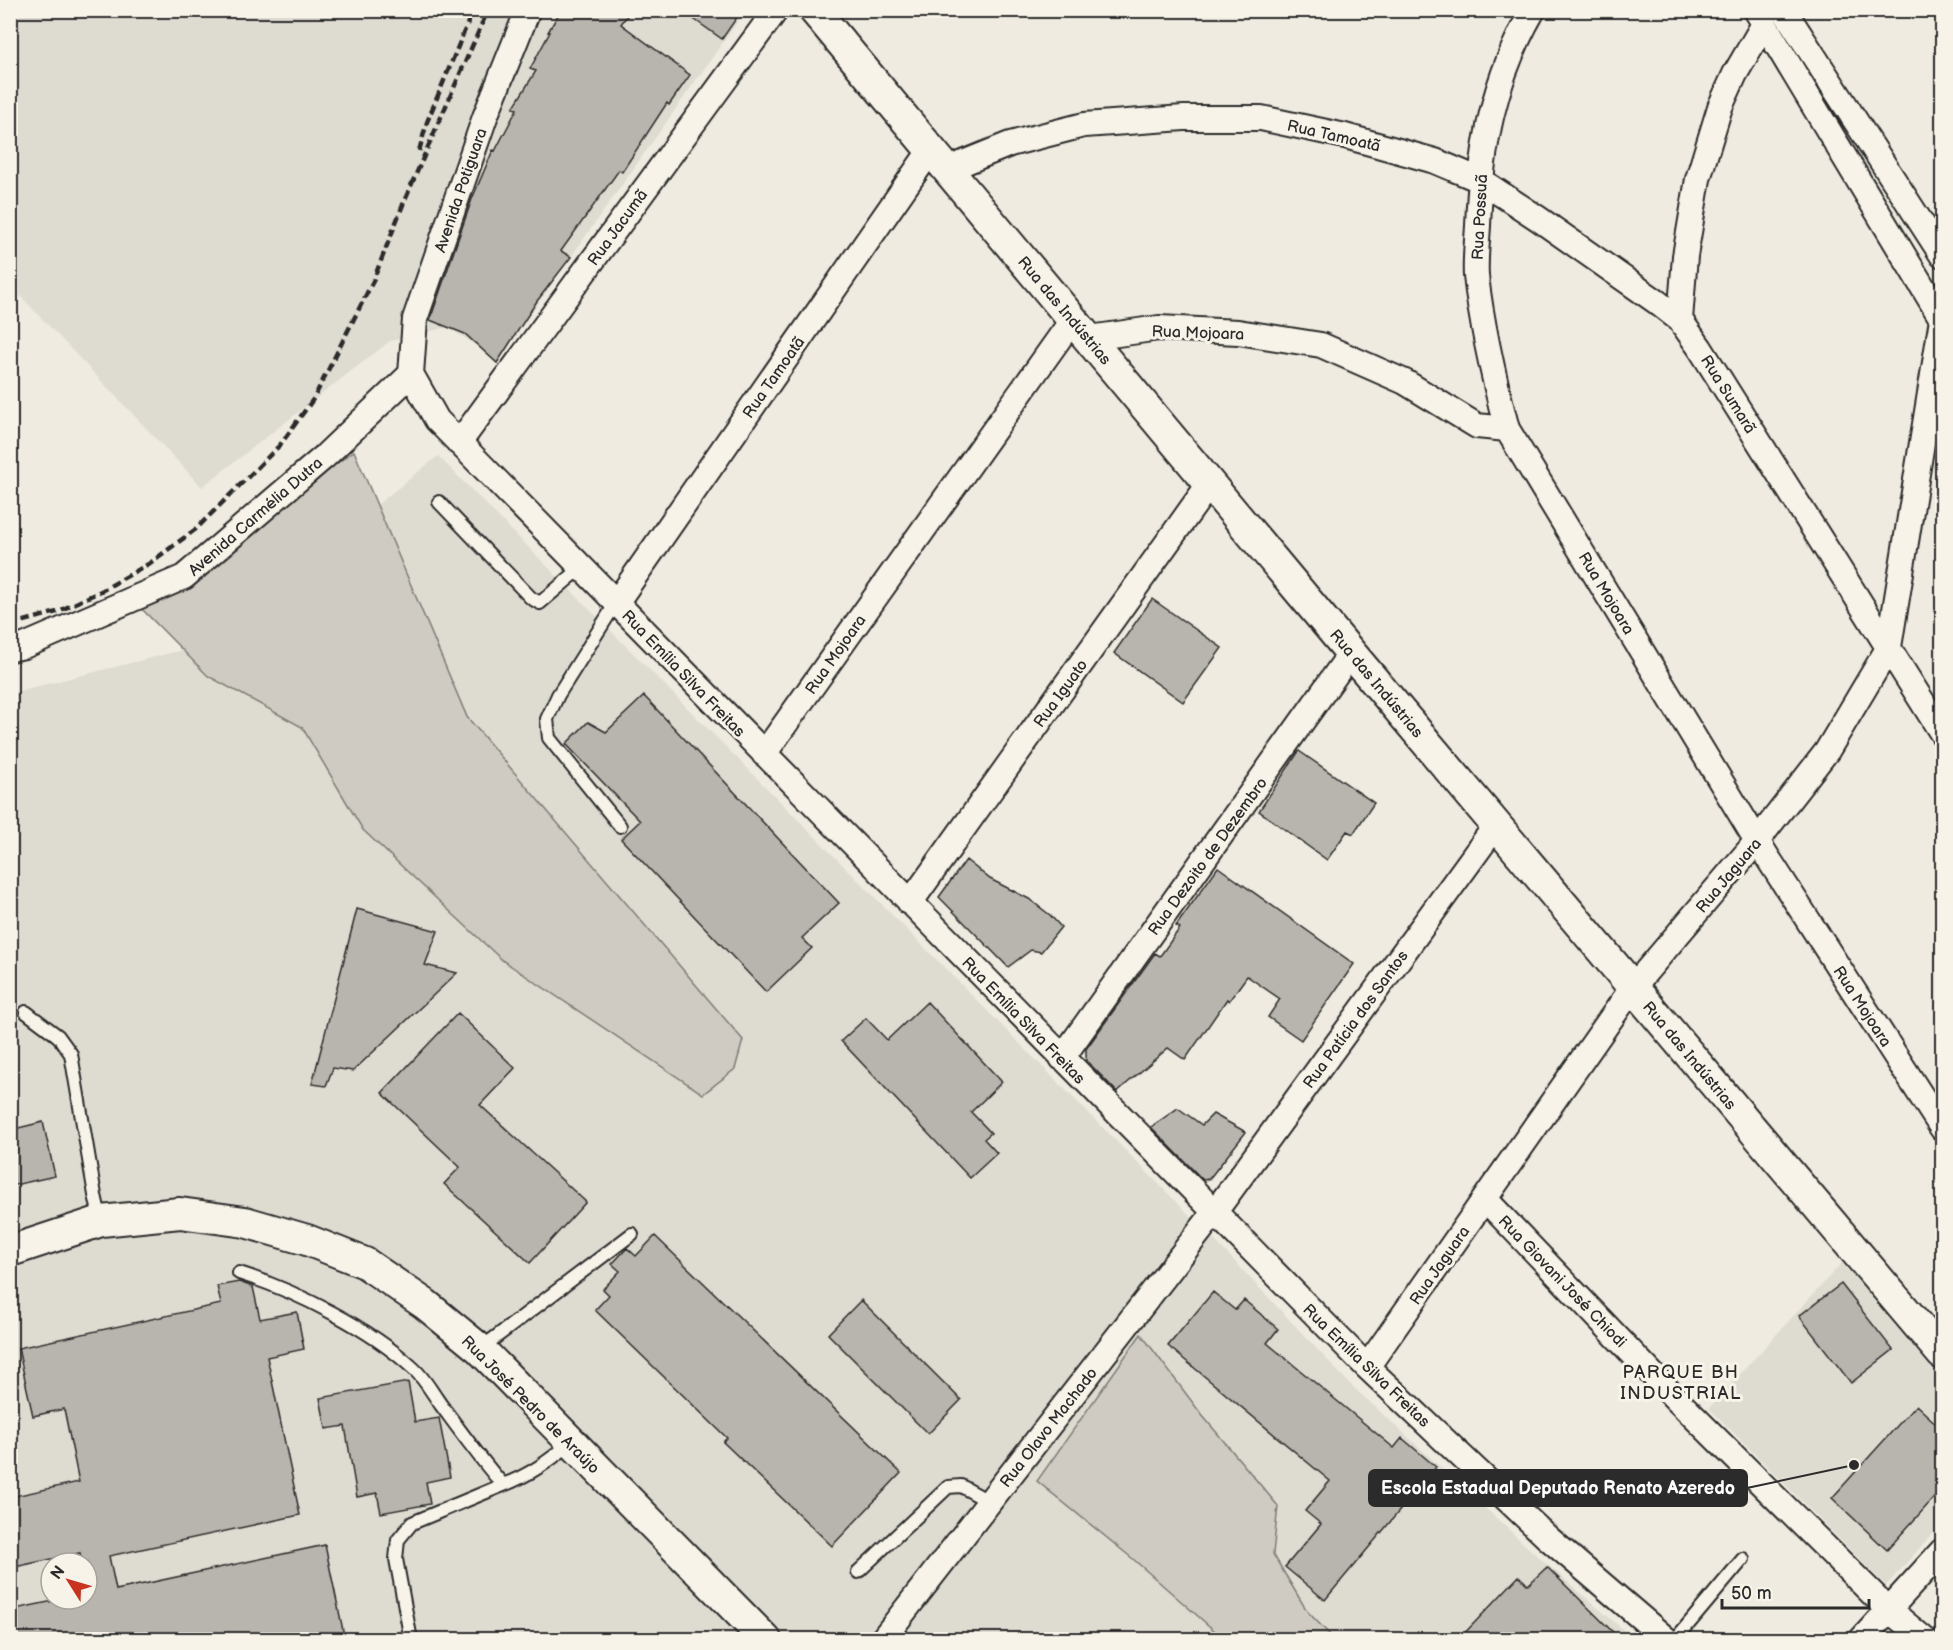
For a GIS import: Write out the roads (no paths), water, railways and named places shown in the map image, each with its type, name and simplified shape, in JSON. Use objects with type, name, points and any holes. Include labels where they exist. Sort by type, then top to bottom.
[{"type":"street","name":"Avenida Potiguara","points":[[411,374],[415,319],[485,117],[528,10]]},
{"type":"street","name":"Rua Jacumã","points":[[459,443],[776,10]]},
{"type":"street","name":"Rua Possuã","points":[[1507,429],[1490,365],[1476,274],[1480,180],[1496,93],[1510,56],[1533,10]]},
{"type":"street","points":[[1784,10],[1942,255]]},
{"type":"street","name":"Rua das Indústrias","points":[[820,12],[938,160],[1942,1354]]},
{"type":"street","points":[[1760,17],[1942,319]]},
{"type":"street","points":[[1680,320],[1685,256],[1698,179],[1719,107],[1760,17]]},
{"type":"street","name":"Rua Tamoatã","points":[[616,603],[938,160],[1084,125],[1184,118],[1261,118],[1344,136],[1435,161],[1480,180],[1601,262],[1680,320]]},
{"type":"street","name":"Rua Jaguara","points":[[1367,1367],[1633,987],[1757,841],[1827,751],[1889,647],[1942,319]]},
{"type":"street","name":"Rua Sumarã","points":[[1680,320],[1700,348],[1942,733]]},
{"type":"street","name":"Rua Mojoara","points":[[764,754],[1082,329],[1159,328],[1238,332],[1321,345],[1405,382],[1477,426],[1507,429],[1757,841],[1942,1128]]},
{"type":"street","name":"Rua Emília Silva Freitas","points":[[411,374],[437,420],[1214,1214],[1367,1367],[1548,1538],[1667,1640]]},
{"type":"street","name":"Avenida Carmélia Dutra","points":[[10,649],[24,646],[184,577],[324,457],[411,374]]},
{"type":"street","name":"Rua Iguato","points":[[910,903],[1210,483]]},
{"type":"street","name":"Rua Dezoito de Dezembro","points":[[1062,1058],[1351,653]]},
{"type":"street","name":"Rua Patícia dos Santos","points":[[1214,1214],[1497,824]]},
{"type":"street","name":"Rua Giovani José Chiodi","points":[[1485,1199],[1675,1398],[1888,1609],[1924,1640]]},
{"type":"street","name":"Rua José Pedro de Araújo","points":[[10,1251],[101,1221],[180,1213],[245,1222],[307,1240],[365,1263],[425,1304],[480,1349],[766,1640]]},
{"type":"street","name":"Rua Olavo Machado","points":[[882,1640],[1214,1214]]},
{"type":"street","points":[[1861,1640],[1942,1551]]},
{"type":"street","points":[[715,1588],[736,1640]]},
{"type":"lane","points":[[439,502],[531,598],[540,603],[581,568]]},
{"type":"lane","points":[[616,603],[558,695],[547,719],[549,738],[620,826]]},
{"type":"lane","points":[[26,1012],[58,1036],[71,1054],[101,1221]]},
{"type":"lane","points":[[480,1349],[632,1234]]},
{"type":"lane","points":[[239,1273],[276,1284],[332,1313],[373,1338],[415,1370],[483,1462],[503,1485]]},
{"type":"lane","points":[[411,1640],[396,1559],[398,1539],[412,1523],[522,1478],[540,1468],[571,1443]]},
{"type":"lane","points":[[858,1572],[948,1487],[961,1486],[990,1502]]},
{"type":"lane","points":[[1676,1640],[1743,1559]]},
{"type":"railway","points":[[419,151],[427,122],[473,10]]},
{"type":"railway","points":[[10,625],[57,612],[103,590],[150,563],[196,529],[280,445],[314,398],[373,281],[406,197],[488,10]]},
{"type":"place","name":"Escola Estadual Deputado Renato Azeredo","points":[[1854,1465]]},
{"type":"district","name":"PARQUE BH INDUSTRIAL","points":[[1681,1382]]}]
